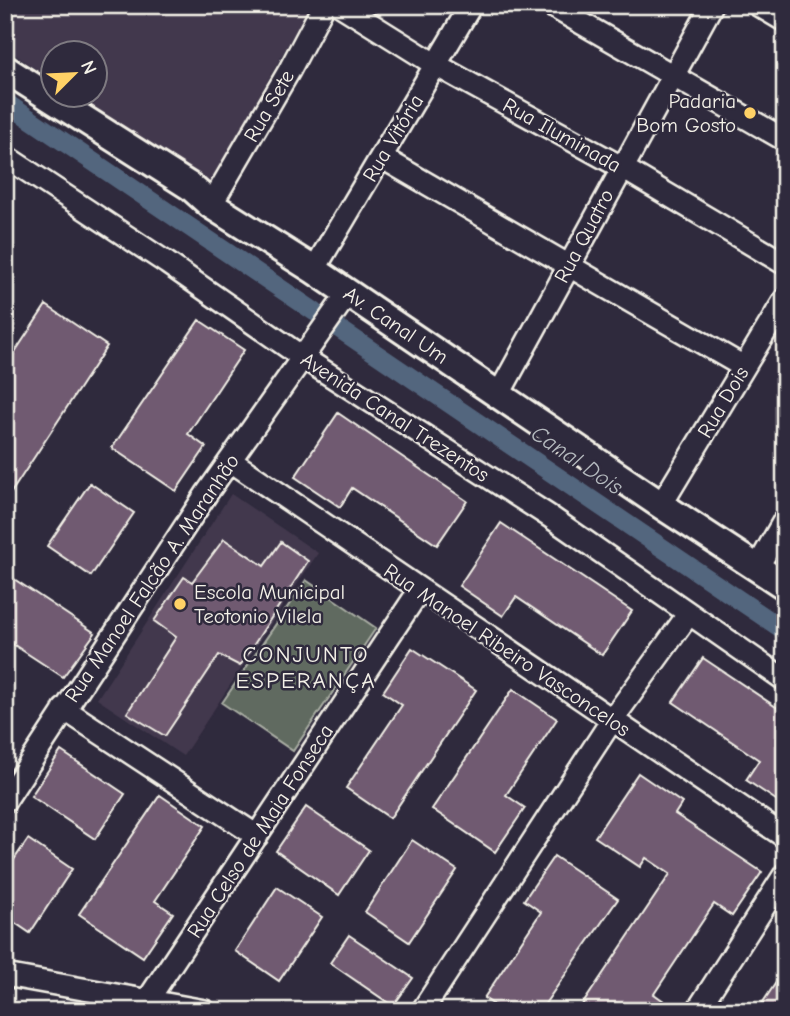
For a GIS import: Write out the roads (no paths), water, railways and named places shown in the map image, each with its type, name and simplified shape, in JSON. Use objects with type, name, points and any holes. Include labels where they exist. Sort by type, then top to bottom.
[{"type":"street","name":"Rua Sete","points":[[211,205],[324,5]]},
{"type":"street","name":"Rua Iluminada","points":[[340,5],[436,65],[621,167],[785,264]]},
{"type":"street","name":"Rua Vitória","points":[[314,270],[471,5]]},
{"type":"street","points":[[550,5],[785,140]]},
{"type":"street","name":"Rua Quatro","points":[[499,394],[712,5]]},
{"type":"street","points":[[758,5],[785,21]]},
{"type":"street","name":"Av. Canal Um","points":[[5,69],[191,187],[211,205],[314,270],[785,586]]},
{"type":"street","name":"Avenida Canal Trezentos","points":[[5,156],[167,263],[302,357],[549,516],[785,680]]},
{"type":"street","points":[[381,157],[744,366]]},
{"type":"street","name":"Rua Manoel Falcão A. Maranhão","points":[[5,801],[231,461],[348,293]]},
{"type":"street","name":"Rua Dois","points":[[661,505],[785,299]]},
{"type":"street","name":"Rua Manoel Ribeiro Vasconcelos","points":[[231,461],[785,838]]},
{"type":"street","points":[[757,568],[785,519]]},
{"type":"street","name":"Rua Celso de Maia Fonseca","points":[[147,1001],[419,590]]},
{"type":"street","points":[[422,1011],[612,720],[688,615]]},
{"type":"street","points":[[64,709],[257,835]]},
{"type":"street","points":[[697,1011],[785,874]]},
{"type":"street","points":[[5,975],[205,1011]]},
{"type":"waterway","name":"Canal Dois","points":[[5,102],[315,312]]},
{"type":"waterway","name":"Canal Dois","points":[[341,330],[785,631]]},
{"type":"place","name":"Padaria Bom Gosto","points":[[750,113]]},
{"type":"place","name":"Escola Municipal Teotonio Vilela","points":[[180,604]]},
{"type":"district","name":"CONJUNTO ESPERANÇA","points":[[306,667]]}]
